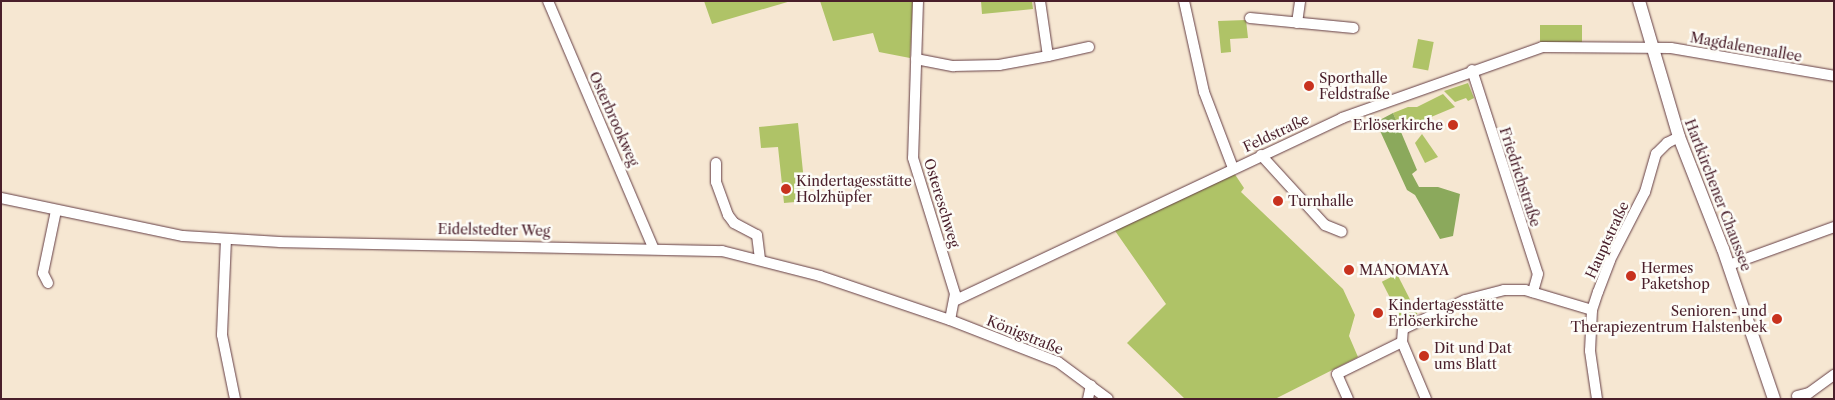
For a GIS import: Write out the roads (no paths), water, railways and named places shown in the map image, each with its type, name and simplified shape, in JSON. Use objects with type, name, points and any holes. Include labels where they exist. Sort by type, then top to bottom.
[{"type":"main road","name":"Hartkirchener Chaussee","points":[[1639,1],[1649,47],[1661,84],[1679,137],[1729,265],[1774,399]]},
{"type":"street","name":"Osterbrookweg","points":[[548,1],[654,247]]},
{"type":"street","name":"Ostereschweg","points":[[918,1],[913,158],[956,300]]},
{"type":"street","points":[[1040,1],[1048,56]]},
{"type":"street","points":[[1184,1],[1204,92],[1233,168]]},
{"type":"street","points":[[1297,23],[1300,1]]},
{"type":"street","points":[[1250,18],[1354,28]]},
{"type":"street","points":[[916,59],[953,66],[1000,65],[1089,47]]},
{"type":"street","name":"Feldstraße","points":[[956,300],[1342,118],[1472,70],[1542,47],[1649,47]]},
{"type":"street","name":"Magdalenenallee","points":[[1649,47],[1685,50],[1834,76]]},
{"type":"street","name":"Friedrichstraße","points":[[1472,70],[1538,274],[1533,292]]},
{"type":"street","name":"Hauptstraße","points":[[1597,399],[1590,351],[1592,310],[1610,260],[1645,192],[1656,154],[1667,143],[1679,137]]},
{"type":"street","points":[[1261,155],[1325,225],[1342,232]]},
{"type":"street","points":[[716,163],[716,182],[728,215],[734,223],[757,235],[760,260]]},
{"type":"street","name":"Eidelstedter Weg","points":[[1,198],[172,234],[226,239],[654,247],[716,250],[760,260],[925,310]]},
{"type":"street","points":[[48,283],[43,273],[56,210]]},
{"type":"street","points":[[1729,265],[1834,227]]},
{"type":"street","points":[[226,239],[222,335],[235,399]]},
{"type":"street","points":[[1426,399],[1402,342],[1403,329],[1465,300],[1504,290],[1533,292],[1592,310]]},
{"type":"street","points":[[950,320],[956,300]]},
{"type":"street","name":"Königstraße","points":[[925,310],[1058,362],[1108,399]]},
{"type":"street","points":[[1348,399],[1337,374],[1402,342]]},
{"type":"street","points":[[1798,396],[1809,394],[1834,375]]},
{"type":"street","points":[[1088,399],[1091,385]]},
{"type":"place","name":"Sporthalle Feldstraße","points":[[1309,86]]},
{"type":"place","name":"Erlöserkirche","points":[[1453,125]]},
{"type":"place","name":"Kindertagesstätte Holzhüpfer","points":[[786,189]]},
{"type":"place","name":"Turnhalle","points":[[1278,201]]},
{"type":"place","name":"MANOMAYA","points":[[1349,270]]},
{"type":"place","name":"Hermes Paketshop","points":[[1631,276]]},
{"type":"place","name":"Kindertagesstätte Erlöserkirche","points":[[1378,313]]},
{"type":"place","name":"Senioren- und Therapiezentrum Halstenbek","points":[[1777,319]]},
{"type":"place","name":"Dit und Dat ums Blatt","points":[[1424,356]]}]
